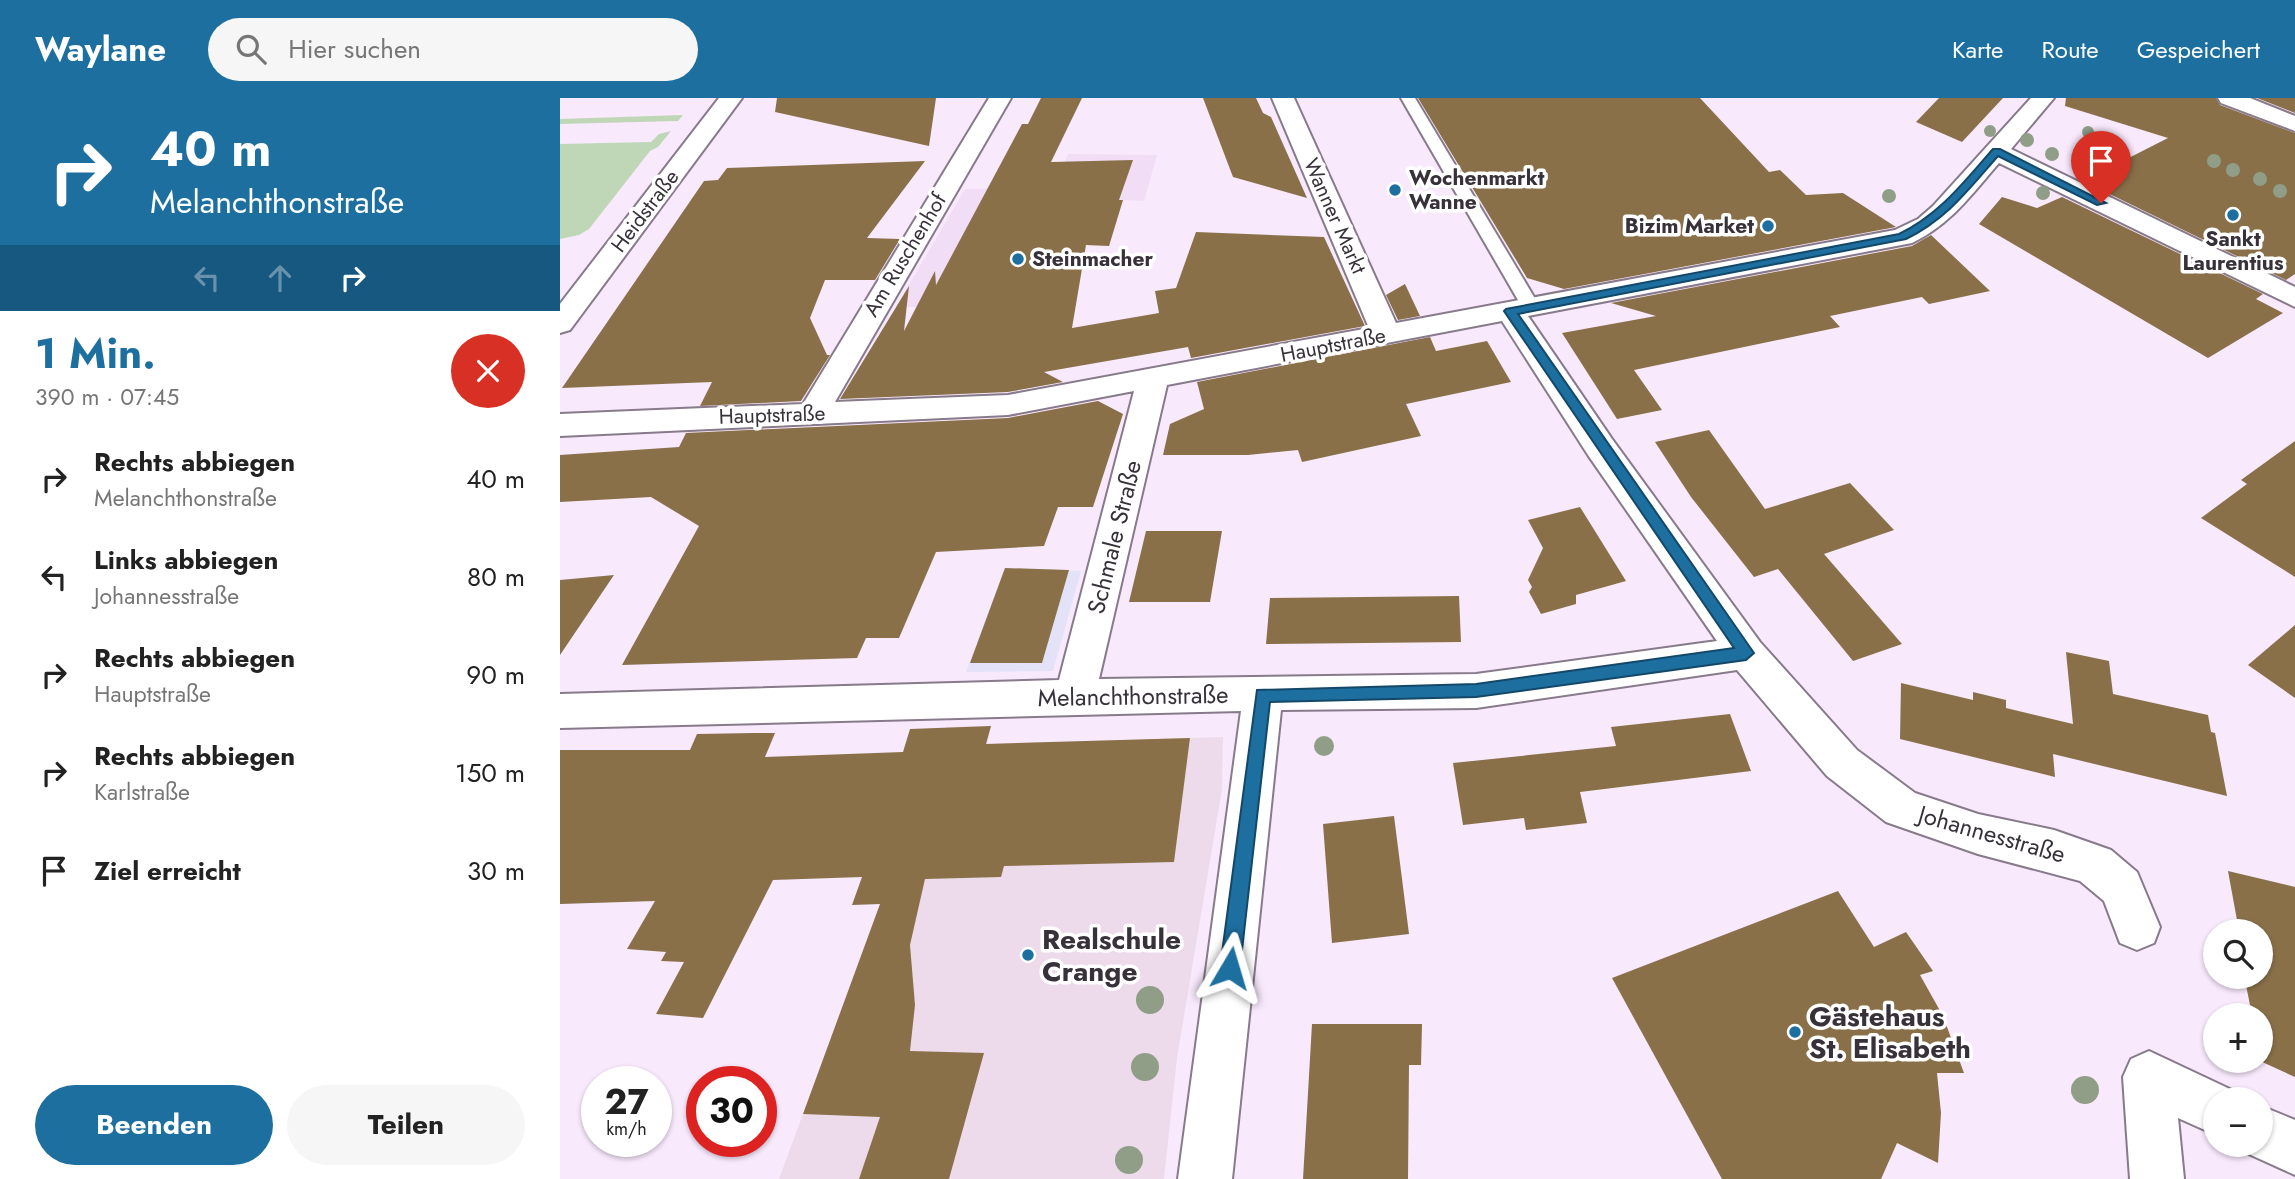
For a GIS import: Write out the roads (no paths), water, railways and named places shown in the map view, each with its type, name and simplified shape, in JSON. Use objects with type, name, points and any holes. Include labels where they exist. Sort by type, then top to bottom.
[{"type":"street","name":"Heidstraße","points":[[560,324],[731,98]]},
{"type":"street","name":"Am Ruschenhof","points":[[814,414],[824,390],[1000,98]]},
{"type":"street","name":"Wanner Markt","points":[[1283,98],[1387,335]]},
{"type":"street","name":"Hauptstraße","points":[[560,425],[1008,405],[1902,237],[1927,225],[1942,212],[2043,98]]},
{"type":"street","points":[[2230,98],[2295,124]]},
{"type":"street","points":[[1997,152],[2295,298]]},
{"type":"street","name":"Johannesstraße","points":[[1521,309],[1600,447],[1746,653],[1842,763],[1901,807],[1978,834],[2054,851],[2095,865],[2121,887],[2137,927]]},
{"type":"street","name":"Schmale Straße","points":[[1075,696],[1153,379]]},
{"type":"street","name":"Melanchthonstraße","points":[[560,711],[1075,696],[1476,691],[1746,653]]},
{"type":"street","points":[[1205,1179],[1263,695]]},
{"type":"street","points":[[2157,1179],[2149,1077],[2203,1103]]},
{"type":"street","points":[[2273,1138],[2295,1148]]},
{"type":"lane","points":[[1408,98],[1521,309]]},
{"type":"place","name":"Wochenmarkt Wanne","points":[[1395,190]]},
{"type":"place","name":"Sankt Laurentius","points":[[2233,215]]},
{"type":"place","name":"Bizim Market","points":[[1768,226]]},
{"type":"place","name":"Steinmacher","points":[[1018,259]]},
{"type":"place","name":"Realschule Crange","points":[[1028,955]]},
{"type":"place","name":"Gästehaus St. Elisabeth","points":[[1795,1032]]}]
